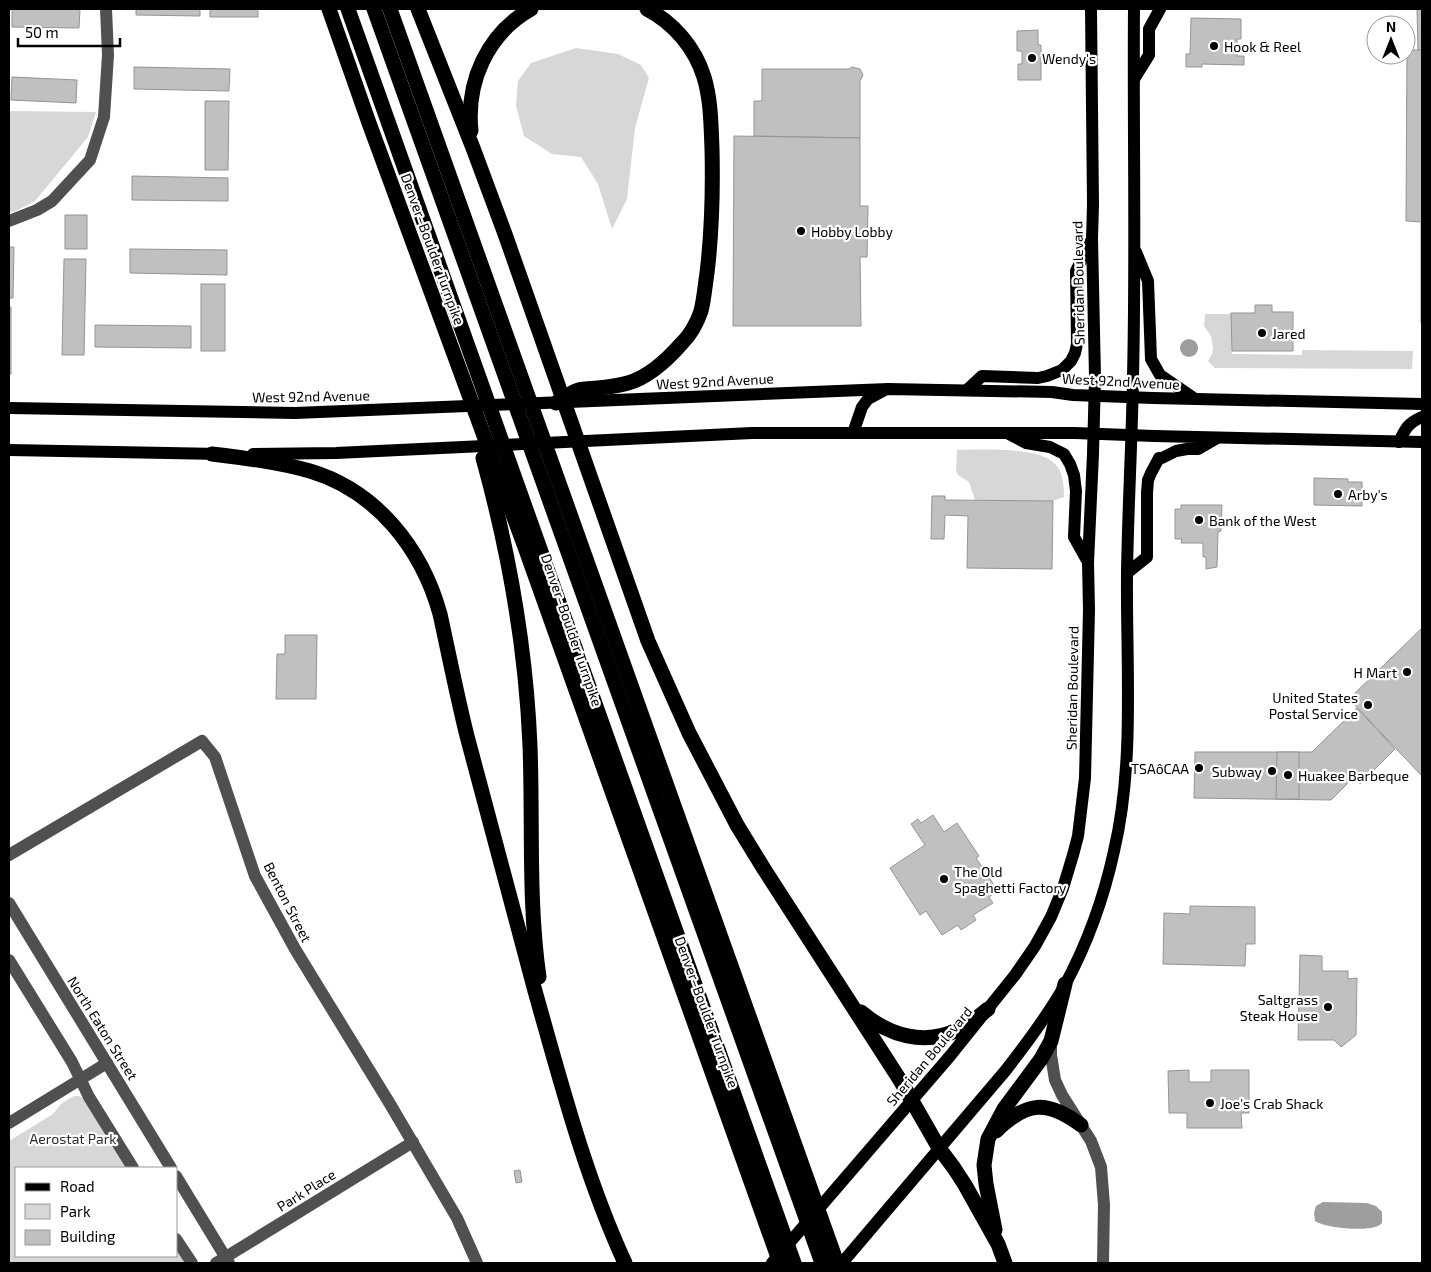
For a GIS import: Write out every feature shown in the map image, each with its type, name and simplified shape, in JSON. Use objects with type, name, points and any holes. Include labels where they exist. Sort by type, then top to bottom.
[{"type":"highway","name":"Denver–Boulder Turnpike","points":[[329,9],[526,550],[780,1263]]},
{"type":"highway","points":[[348,9],[794,1263]]},
{"type":"highway","points":[[374,9],[822,1263]]},
{"type":"highway","points":[[390,9],[837,1263]]},
{"type":"highway","points":[[418,9],[473,148],[541,334],[625,578],[648,641],[674,703],[710,776],[737,824],[912,1099],[939,1148],[958,1174],[998,1244]]},
{"type":"highway","points":[[473,148],[470,121],[471,100],[481,63],[501,33],[514,20],[531,9]]},
{"type":"highway","points":[[556,403],[577,390],[630,383],[654,370],[683,343],[696,324],[701,309],[713,214],[711,114],[707,91],[704,77],[697,61],[683,38],[648,9]]},
{"type":"highway","points":[[451,346],[494,500],[520,627],[530,746],[532,880],[536,953],[544,1010],[558,1074]]},
{"type":"highway","points":[[212,454],[310,471],[338,482],[363,497],[389,521],[412,549],[425,572],[440,614],[466,734],[558,1074],[592,1181],[625,1263]]},
{"type":"highway","points":[[1005,1263],[998,1244],[986,1184],[984,1165],[988,1139],[1004,1109],[1041,1059],[1051,1041],[1065,984]]},
{"type":"highway","points":[[852,1004],[866,1016],[888,1030],[908,1037],[918,1038],[949,1034],[969,1024],[988,1009]]},
{"type":"highway","points":[[988,1139],[1009,1118],[1023,1110],[1035,1107],[1060,1111],[1081,1125]]},
{"type":"main road","name":"Sheridan Boulevard","points":[[772,1263],[846,1178],[1015,976],[1051,917],[1073,856],[1078,836],[1084,778],[1089,610],[1088,564],[1094,396],[1091,9]]},
{"type":"main road","points":[[842,1263],[1022,1050],[1065,984],[1083,946],[1110,866],[1120,821],[1127,731],[1127,573],[1134,246],[1134,9]]},
{"type":"main road","points":[[1134,79],[1149,55],[1149,28],[1160,9]]},
{"type":"main road","points":[[967,390],[982,376],[1038,378],[1055,373],[1067,366],[1078,344],[1076,271],[1092,238]]},
{"type":"main road","points":[[1134,246],[1148,281],[1150,359],[1160,375],[1195,399]]},
{"type":"main road","points":[[853,433],[862,407],[868,399],[888,388]]},
{"type":"main road","name":"West 92nd Avenue","points":[[9,408],[295,413],[888,388],[1052,392],[1094,396],[1422,404]]},
{"type":"main road","points":[[1399,442],[1405,430],[1422,417]]},
{"type":"main road","points":[[1005,432],[1026,443],[1050,447],[1064,454],[1074,475],[1076,491],[1074,537],[1088,564]]},
{"type":"main road","points":[[9,450],[302,454],[752,433],[1093,433],[1422,442]]},
{"type":"main road","points":[[1127,573],[1147,557],[1148,480],[1159,458],[1187,449],[1198,448],[1220,437]]},
{"type":"street","points":[[9,221],[37,210],[52,201],[90,160],[104,117],[108,55],[106,9]]},
{"type":"street","name":"Benton Street","points":[[9,855],[202,741],[215,757],[255,876],[295,949],[457,1218],[477,1263]]},
{"type":"street","name":"North Eaton Street","points":[[9,903],[171,1167]]},
{"type":"street","points":[[9,960],[72,1062],[90,1099],[132,1167]]},
{"type":"street","points":[[1051,1041],[1055,1080],[1091,1142],[1101,1167],[1104,1205],[1103,1263]]},
{"type":"street","points":[[9,1123],[107,1063]]},
{"type":"street","name":"Park Place","points":[[223,1261],[412,1142]]},
{"type":"street","points":[[178,1180],[223,1261]]},
{"type":"street","points":[[178,1242],[192,1263]]},
{"type":"green space","points":[[576,48],[618,54],[641,65],[649,78],[635,128],[627,199],[612,229],[598,184],[581,157],[552,154],[524,136],[516,106],[518,81],[531,63]]},
{"type":"green space","points":[[9,111],[96,112],[88,137],[35,201],[14,212],[9,212]]},
{"type":"green space","points":[[1205,314],[1231,314],[1232,354],[1302,355],[1302,350],[1413,351],[1412,369],[1215,368],[1208,361],[1213,347],[1211,336],[1204,326]]},
{"type":"green space","points":[[957,450],[1009,450],[1036,454],[1047,458],[1060,471],[1064,497],[1053,501],[975,500],[969,482],[958,475],[956,471]]},
{"type":"green space","name":"Aerostat Park","points":[[74,1096],[84,1098],[126,1167],[15,1167],[15,1257],[178,1257],[178,1252],[185,1263],[9,1263],[9,1141],[53,1114],[61,1104]]},
{"type":"shaded area","points":[[1185,339],[1193,339],[1198,344],[1196,355],[1185,357],[1180,352],[1180,344]]},
{"type":"shaded area","points":[[1323,1202],[1367,1203],[1376,1206],[1382,1212],[1382,1223],[1375,1227],[1362,1229],[1335,1227],[1320,1223],[1315,1221],[1314,1213],[1316,1206]]},
{"type":"building","points":[[12,9],[80,9],[79,28],[12,27]]},
{"type":"building","points":[[136,9],[200,9],[200,16],[136,15]]},
{"type":"building","points":[[210,9],[258,9],[258,17],[210,17]]},
{"type":"building","points":[[1417,9],[1422,9],[1422,50],[1418,51]]},
{"type":"building","name":"Hook & Reel","points":[[1191,18],[1241,19],[1241,39],[1237,39],[1237,56],[1244,56],[1244,65],[1202,64],[1202,67],[1186,67],[1186,54],[1190,54]]},
{"type":"building","name":"Wendy's","points":[[1038,30],[1038,45],[1041,45],[1041,80],[1018,80],[1018,64],[1022,64],[1022,51],[1017,51],[1017,31]]},
{"type":"building","points":[[1416,50],[1422,50],[1422,222],[1406,221],[1407,65],[1416,65]]},
{"type":"building","points":[[134,67],[230,69],[229,91],[134,89]]},
{"type":"building","points":[[852,67],[860,69],[863,75],[860,81],[860,138],[754,136],[754,101],[762,101],[762,69],[849,69]]},
{"type":"building","points":[[12,77],[77,80],[76,103],[11,100]]},
{"type":"building","points":[[205,101],[229,101],[228,170],[205,170]]},
{"type":"building","name":"Hobby Lobby","points":[[734,136],[860,138],[860,206],[868,206],[867,257],[860,257],[861,326],[733,326]]},
{"type":"building","points":[[132,176],[228,178],[228,201],[132,200]]},
{"type":"building","points":[[65,215],[87,215],[87,249],[65,249]]},
{"type":"building","points":[[1422,222],[1422,322],[1421,322]]},
{"type":"building","points":[[9,247],[14,247],[13,298],[9,298]]},
{"type":"building","points":[[130,249],[227,250],[227,275],[130,273]]},
{"type":"building","points":[[64,259],[86,259],[84,355],[62,355]]},
{"type":"building","points":[[201,284],[225,284],[225,351],[201,351]]},
{"type":"building","name":"Jared","points":[[1255,305],[1272,305],[1272,312],[1293,312],[1293,351],[1232,351],[1231,313],[1255,313]]},
{"type":"building","points":[[9,307],[11,307],[11,374],[9,374]]},
{"type":"building","points":[[95,325],[191,326],[191,348],[95,347]]},
{"type":"building","name":"Arby's","points":[[1314,478],[1348,479],[1348,482],[1362,482],[1362,506],[1314,505]]},
{"type":"building","points":[[932,496],[945,496],[945,500],[1053,501],[1052,569],[967,568],[968,516],[945,515],[944,539],[931,539]]},
{"type":"building","points":[[1181,505],[1222,505],[1221,531],[1218,532],[1217,567],[1206,569],[1206,557],[1203,557],[1203,543],[1181,543],[1182,539],[1175,539],[1175,509],[1181,509]]},
{"type":"building","points":[[1422,628],[1422,776],[1349,699]]},
{"type":"building","points":[[285,635],[317,635],[316,699],[276,699],[277,654],[285,654]]},
{"type":"building","points":[[1357,708],[1395,749],[1360,784],[1354,777],[1331,800],[1194,798],[1195,752],[1312,752]]},
{"type":"building","name":"Huakee Barbeque","points":[[1277,752],[1299,752],[1299,799],[1276,799]]},
{"type":"building","name":"The Old Spaghetti Factory","points":[[933,815],[944,832],[957,823],[979,856],[976,858],[998,891],[989,897],[993,903],[973,915],[976,920],[961,930],[958,925],[942,935],[926,911],[920,915],[890,868],[925,845],[911,824],[918,819],[921,823]]},
{"type":"building","points":[[1190,906],[1255,907],[1255,944],[1246,944],[1245,966],[1163,964],[1164,913],[1190,914]]},
{"type":"building","name":"Saltgrass Steak House","points":[[1300,955],[1322,956],[1322,971],[1348,971],[1348,979],[1357,978],[1356,1035],[1341,1047],[1334,1040],[1298,1040]]},
{"type":"building","points":[[1189,1070],[1189,1082],[1211,1082],[1211,1070],[1249,1070],[1249,1113],[1241,1113],[1242,1128],[1187,1128],[1187,1113],[1169,1113],[1168,1071]]},
{"type":"building","points":[[520,1170],[522,1182],[516,1183],[514,1171]]},
{"type":"place","name":"Hook & Reel","points":[[1214,46]]},
{"type":"place","name":"Wendy's","points":[[1032,58]]},
{"type":"place","name":"Hobby Lobby","points":[[801,231]]},
{"type":"place","name":"Jared","points":[[1262,333]]},
{"type":"place","name":"Arby's","points":[[1338,494]]},
{"type":"place","name":"Bank of the West","points":[[1199,520]]},
{"type":"place","name":"H Mart","points":[[1407,672]]},
{"type":"place","name":"United States Postal Service","points":[[1368,705]]},
{"type":"place","name":"TSAôCAA","points":[[1199,768]]},
{"type":"place","name":"Subway","points":[[1272,771]]},
{"type":"place","name":"Huakee Barbeque","points":[[1288,775]]},
{"type":"place","name":"The Old Spaghetti Factory","points":[[944,879]]},
{"type":"place","name":"Saltgrass Steak House","points":[[1328,1007]]},
{"type":"place","name":"Joe's Crab Shack","points":[[1210,1103]]}]
